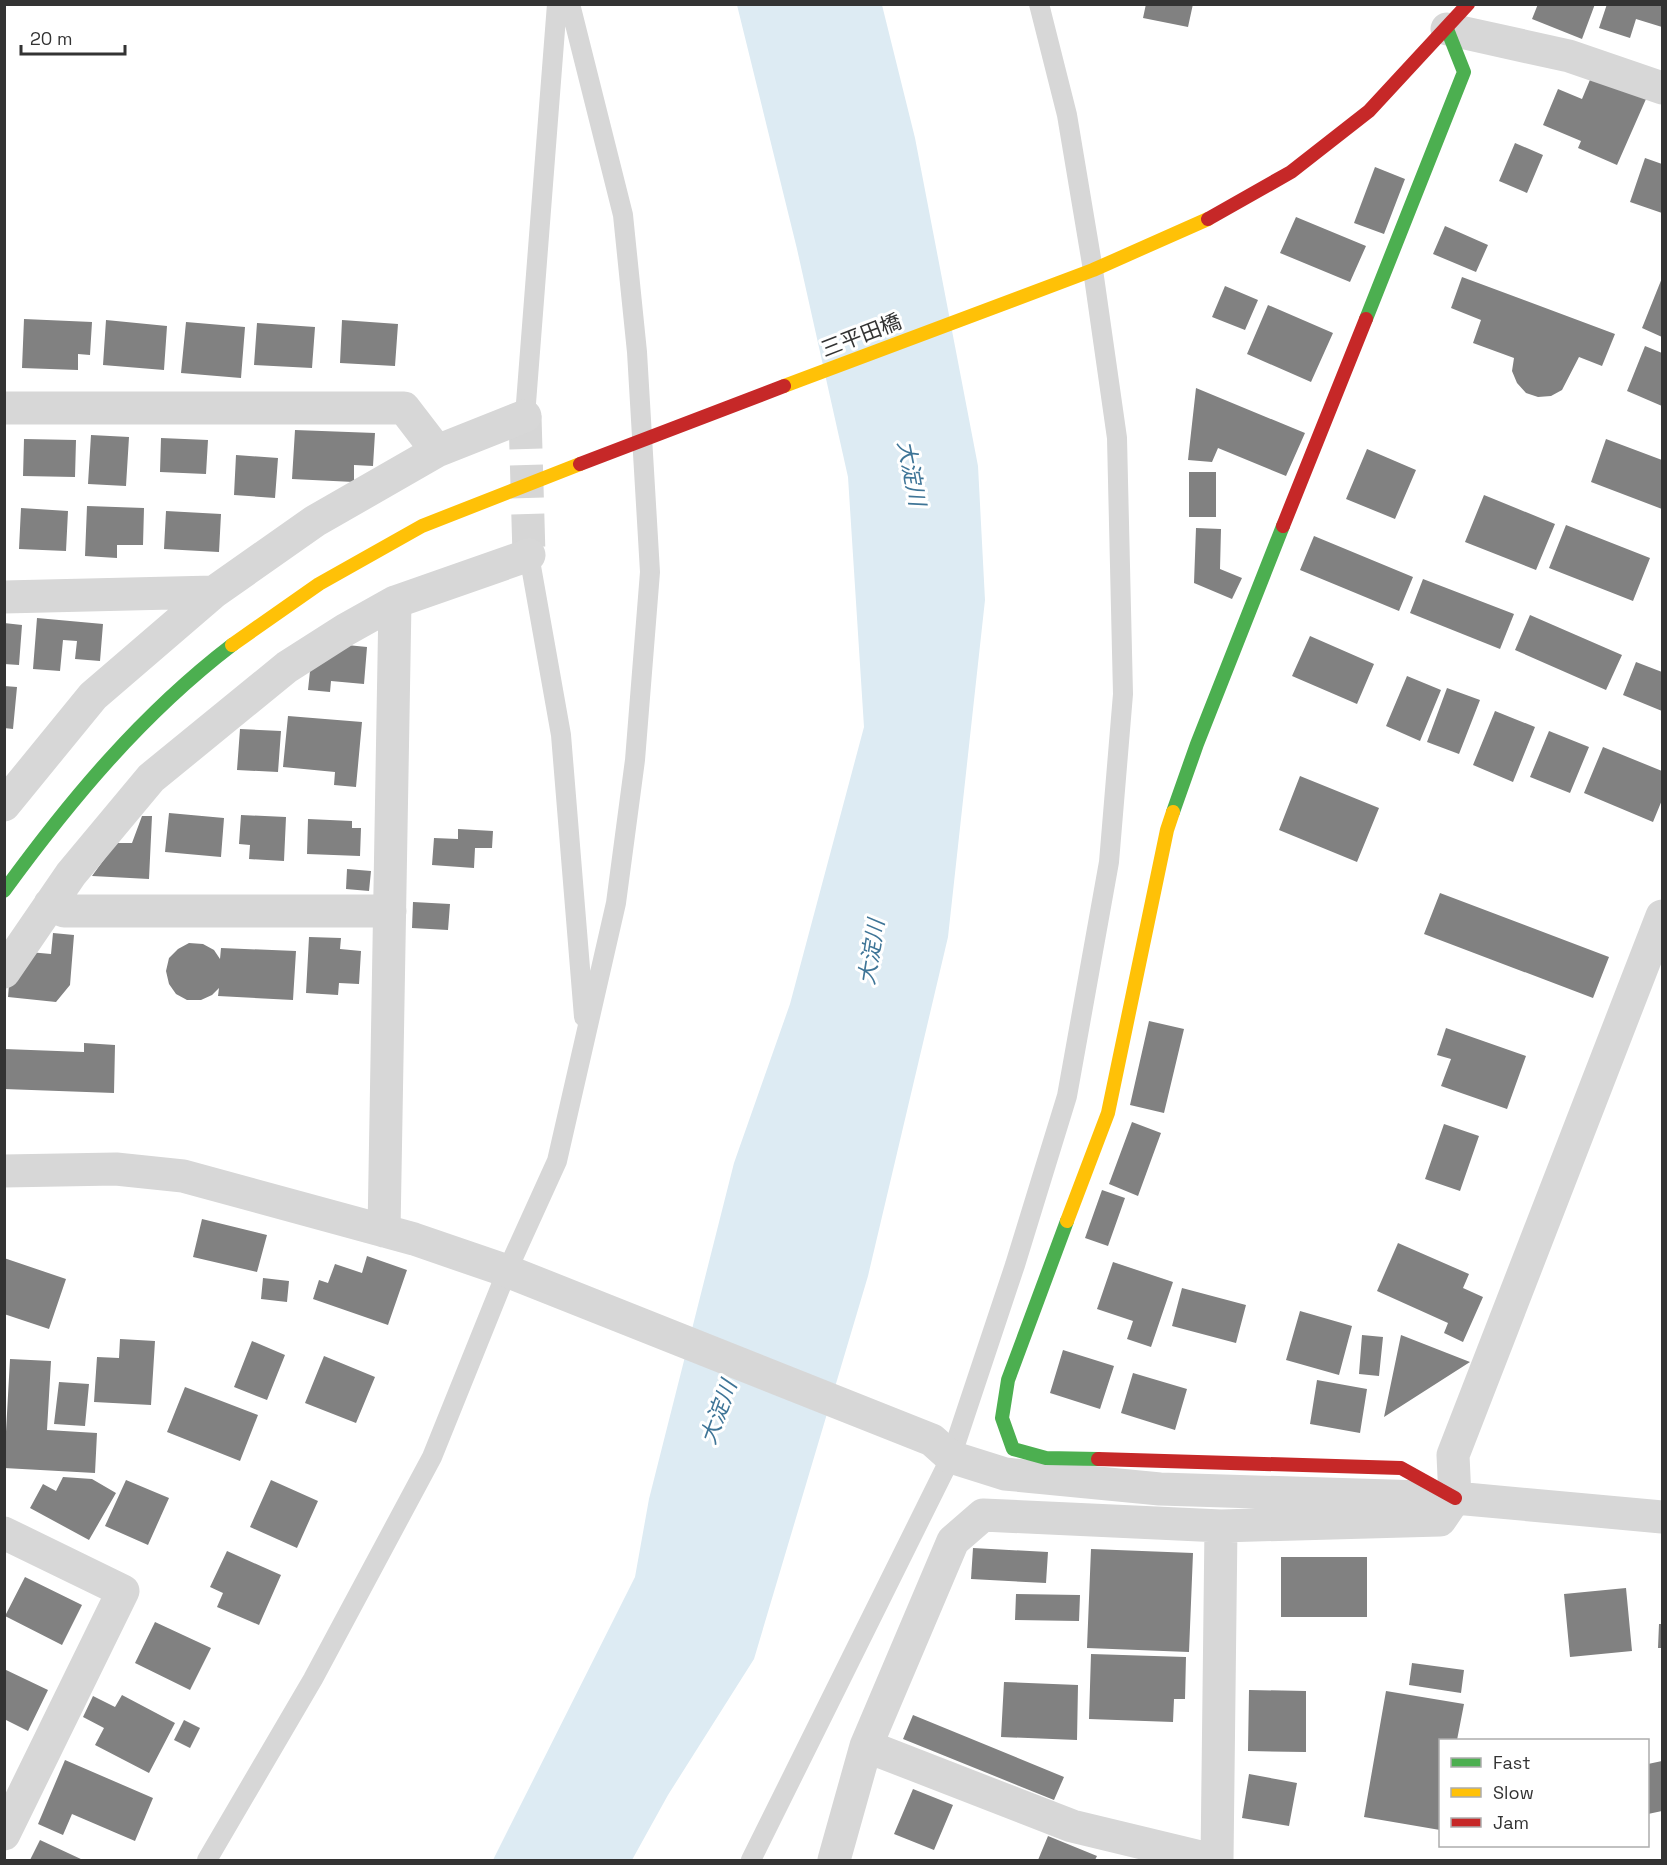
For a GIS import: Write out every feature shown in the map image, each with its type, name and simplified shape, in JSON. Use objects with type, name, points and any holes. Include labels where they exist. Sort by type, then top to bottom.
[{"type":"street","name":"三平田橋","points":[[4,891],[92,780],[162,704],[243,636],[341,572],[423,525],[1093,270],[1196,226],[1291,172],[1369,111],[1448,29],[1468,4]]},
{"type":"street","points":[[1448,29],[1569,56],[1662,88]]},
{"type":"street","points":[[1448,29],[1464,72],[1197,744],[1167,830],[1108,1113],[1008,1380],[1002,1418],[1013,1449],[1046,1458],[1401,1468],[1455,1498]]},
{"type":"street","points":[[4,408],[404,408],[437,451]]},
{"type":"street","points":[[4,805],[93,696],[214,592],[315,521],[437,451],[525,416]]},
{"type":"street","points":[[4,972],[71,874],[152,778],[287,668],[345,630],[395,602],[530,555]]},
{"type":"street","points":[[4,597],[214,592]]},
{"type":"street","points":[[384,1231],[395,602]]},
{"type":"street","points":[[50,904],[64,911],[390,911]]},
{"type":"street","points":[[834,1860],[866,1746],[953,1541],[983,1515],[1221,1526],[1440,1520],[1455,1498],[1453,1455],[1662,916]]},
{"type":"street","points":[[4,1171],[116,1169],[183,1176],[384,1231],[507,1271],[1005,1474],[1160,1488],[1455,1498],[1662,1517]]},
{"type":"street","points":[[866,1746],[1072,1826],[1215,1860],[1221,1526]]},
{"type":"street","points":[[4,1533],[123,1592],[4,1834]]},
{"type":"lane","points":[[525,416],[557,4]]},
{"type":"lane","points":[[207,1860],[313,1679],[432,1457],[507,1271],[557,1161],[616,903],[634,760],[650,572],[643,441],[624,215],[570,4]]},
{"type":"lane","points":[[751,1860],[942,1449],[1016,1265],[1067,1096],[1109,862],[1123,694],[1118,438],[1067,115],[1039,4]]},
{"type":"lane","points":[[530,555],[561,735],[586,1041]]},
{"type":"water","name":"大淀川","points":[[737,5],[882,5],[915,138],[978,466],[985,600],[948,937],[868,1276],[754,1659],[668,1795],[632,1860],[493,1860],[635,1577],[649,1499],[734,1163],[790,1004],[864,727],[848,477],[797,249]]},
{"type":"building","points":[[1146,4],[1193,4],[1188,27],[1143,18]]},
{"type":"building","points":[[1538,4],[1595,4],[1582,39],[1532,19]]},
{"type":"building","points":[[1607,4],[1662,4],[1662,27],[1636,19],[1630,38],[1599,28]]},
{"type":"building","points":[[1592,75],[1646,99],[1617,165],[1578,148],[1581,141],[1543,125],[1558,89],[1582,99]]},
{"type":"building","points":[[1515,143],[1543,155],[1527,193],[1499,181]]},
{"type":"building","points":[[1645,158],[1662,164],[1662,213],[1630,202]]},
{"type":"building","points":[[1375,167],[1405,179],[1384,234],[1354,223]]},
{"type":"building","points":[[1296,217],[1366,246],[1350,282],[1280,253]]},
{"type":"building","points":[[1445,226],[1488,245],[1476,272],[1433,254]]},
{"type":"building","points":[[1462,277],[1615,334],[1602,366],[1579,357],[1562,390],[1551,396],[1538,397],[1526,393],[1517,383],[1512,371],[1514,358],[1473,343],[1481,320],[1451,308]]},
{"type":"building","points":[[1662,278],[1662,337],[1642,328]]},
{"type":"building","points":[[1225,286],[1258,300],[1245,330],[1212,317]]},
{"type":"building","points":[[1268,305],[1333,333],[1311,382],[1247,354]]},
{"type":"building","points":[[24,319],[92,322],[90,355],[78,354],[78,370],[22,368]]},
{"type":"building","points":[[106,320],[167,326],[164,370],[103,365]]},
{"type":"building","points":[[342,320],[398,324],[395,366],[340,363]]},
{"type":"building","points":[[186,322],[245,327],[241,378],[181,373]]},
{"type":"building","points":[[257,323],[315,327],[312,368],[254,365]]},
{"type":"building","points":[[1645,346],[1662,353],[1662,406],[1627,391]]},
{"type":"building","points":[[1196,388],[1305,433],[1286,476],[1218,448],[1212,462],[1188,460]]},
{"type":"building","points":[[295,430],[375,433],[373,466],[354,465],[354,482],[292,479]]},
{"type":"building","points":[[91,435],[129,437],[126,486],[88,484]]},
{"type":"building","points":[[161,438],[208,440],[206,474],[160,472]]},
{"type":"building","points":[[24,439],[76,440],[75,477],[23,476]]},
{"type":"building","points":[[1606,439],[1662,460],[1662,509],[1591,482]]},
{"type":"building","points":[[1367,449],[1416,470],[1395,519],[1346,499]]},
{"type":"building","points":[[236,455],[278,458],[275,498],[234,495]]},
{"type":"building","points":[[1189,472],[1216,472],[1216,517],[1189,517]]},
{"type":"building","points":[[1484,495],[1555,524],[1536,570],[1465,542]]},
{"type":"building","points":[[87,506],[144,508],[143,545],[117,545],[117,558],[85,556]]},
{"type":"building","points":[[21,508],[68,511],[66,551],[19,549]]},
{"type":"building","points":[[166,511],[221,514],[219,552],[164,549]]},
{"type":"building","points":[[1566,525],[1650,558],[1633,601],[1549,568]]},
{"type":"building","points":[[1196,528],[1221,529],[1220,569],[1242,578],[1232,599],[1194,583]]},
{"type":"building","points":[[1314,536],[1413,577],[1399,611],[1300,570]]},
{"type":"building","points":[[1423,579],[1514,614],[1500,649],[1410,613]]},
{"type":"building","points":[[1530,615],[1622,655],[1606,690],[1515,650]]},
{"type":"building","points":[[37,618],[103,624],[100,661],[75,659],[77,641],[63,640],[60,671],[33,669]]},
{"type":"building","points":[[4,623],[22,625],[19,665],[4,664]]},
{"type":"building","points":[[1310,636],[1374,664],[1357,704],[1292,676]]},
{"type":"building","points":[[347,645],[367,647],[364,684],[331,681],[330,692],[308,690],[310,671]]},
{"type":"building","points":[[1636,662],[1662,672],[1662,711],[1623,695]]},
{"type":"building","points":[[1407,676],[1441,690],[1420,741],[1386,726]]},
{"type":"building","points":[[4,686],[17,687],[13,729],[4,728]]},
{"type":"building","points":[[1447,688],[1480,700],[1459,754],[1427,742]]},
{"type":"building","points":[[1495,711],[1535,727],[1513,782],[1473,765]]},
{"type":"building","points":[[288,716],[362,722],[356,787],[334,785],[335,772],[283,767]]},
{"type":"building","points":[[240,729],[281,731],[278,772],[237,770]]},
{"type":"building","points":[[1549,731],[1589,747],[1570,793],[1530,777]]},
{"type":"building","points":[[1603,747],[1662,771],[1662,800],[1653,822],[1584,793]]},
{"type":"building","points":[[1300,776],[1379,808],[1357,862],[1279,830]]},
{"type":"building","points":[[169,813],[224,818],[221,857],[165,852]]},
{"type":"building","points":[[241,815],[286,817],[284,861],[249,859],[250,845],[239,844]]},
{"type":"building","points":[[142,816],[152,816],[149,879],[92,876],[116,843],[132,843]]},
{"type":"building","points":[[308,819],[352,821],[352,828],[361,828],[360,856],[307,854]]},
{"type":"building","points":[[458,829],[493,831],[492,848],[475,848],[474,868],[432,865],[434,838],[458,839]]},
{"type":"building","points":[[347,869],[371,871],[369,891],[346,889]]},
{"type":"building","points":[[1440,893],[1609,957],[1593,998],[1424,934]]},
{"type":"building","points":[[413,902],[450,904],[448,930],[412,928]]},
{"type":"building","points":[[53,933],[74,935],[70,985],[56,1002],[8,997],[9,985],[29,952],[51,954]]},
{"type":"building","points":[[309,937],[341,938],[340,949],[361,951],[359,984],[339,983],[338,995],[306,993]]},
{"type":"building","points":[[189,943],[203,944],[214,950],[220,959],[221,948],[296,951],[293,1000],[218,996],[219,988],[212,995],[201,1000],[187,1000],[176,994],[169,984],[166,971],[169,958]]},
{"type":"building","points":[[1149,1021],[1184,1029],[1164,1113],[1130,1105]]},
{"type":"building","points":[[1446,1028],[1526,1056],[1507,1109],[1441,1086],[1451,1059],[1437,1055]]},
{"type":"building","points":[[84,1043],[115,1045],[114,1093],[4,1089],[4,1049],[84,1052]]},
{"type":"building","points":[[1132,1122],[1161,1133],[1138,1196],[1109,1184]]},
{"type":"building","points":[[1444,1124],[1479,1136],[1460,1191],[1425,1179]]},
{"type":"building","points":[[1102,1190],[1125,1198],[1108,1246],[1085,1238]]},
{"type":"building","points":[[202,1219],[267,1235],[257,1272],[193,1257]]},
{"type":"building","points":[[1398,1243],[1469,1274],[1463,1288],[1483,1297],[1463,1342],[1444,1333],[1448,1323],[1377,1291]]},
{"type":"building","points":[[367,1256],[407,1270],[388,1325],[313,1299],[319,1280],[328,1283],[335,1264],[362,1273]]},
{"type":"building","points":[[4,1258],[66,1279],[49,1329],[4,1314]]},
{"type":"building","points":[[1113,1262],[1173,1282],[1151,1347],[1127,1339],[1133,1321],[1097,1309]]},
{"type":"building","points":[[263,1278],[289,1281],[287,1302],[261,1299]]},
{"type":"building","points":[[1182,1288],[1246,1305],[1236,1343],[1172,1326]]},
{"type":"building","points":[[1300,1311],[1352,1326],[1339,1375],[1286,1360]]},
{"type":"building","points":[[1362,1335],[1383,1337],[1379,1376],[1359,1374]]},
{"type":"building","points":[[1401,1335],[1470,1362],[1384,1417]]},
{"type":"building","points":[[120,1339],[155,1341],[151,1405],[94,1402],[97,1357],[119,1358]]},
{"type":"building","points":[[252,1341],[285,1355],[267,1400],[234,1387]]},
{"type":"building","points":[[1063,1350],[1114,1366],[1100,1409],[1050,1393]]},
{"type":"building","points":[[324,1356],[375,1377],[356,1423],[305,1403]]},
{"type":"building","points":[[10,1359],[51,1361],[47,1430],[97,1433],[95,1473],[4,1468]]},
{"type":"building","points":[[1133,1373],[1187,1389],[1175,1430],[1121,1413]]},
{"type":"building","points":[[1317,1380],[1367,1389],[1360,1433],[1310,1424]]},
{"type":"building","points":[[59,1382],[89,1384],[85,1426],[54,1424]]},
{"type":"building","points":[[185,1387],[258,1415],[240,1461],[167,1432]]},
{"type":"building","points":[[63,1477],[92,1479],[116,1493],[89,1540],[30,1508],[43,1484],[56,1491]]},
{"type":"building","points":[[126,1480],[169,1498],[148,1545],[105,1526]]},
{"type":"building","points":[[271,1480],[318,1501],[297,1548],[250,1527]]},
{"type":"building","points":[[973,1548],[1048,1552],[1046,1583],[971,1579]]},
{"type":"building","points":[[1091,1549],[1193,1553],[1189,1652],[1087,1648]]},
{"type":"building","points":[[227,1551],[281,1575],[259,1625],[217,1607],[223,1593],[210,1587]]},
{"type":"building","points":[[1281,1557],[1367,1557],[1367,1617],[1281,1617]]},
{"type":"building","points":[[25,1577],[82,1605],[62,1645],[5,1616]]},
{"type":"building","points":[[1626,1588],[1632,1651],[1570,1657],[1564,1594]]},
{"type":"building","points":[[1016,1594],[1080,1595],[1079,1621],[1015,1620]]},
{"type":"building","points":[[155,1622],[211,1648],[190,1690],[135,1663]]},
{"type":"building","points":[[1659,1624],[1662,1624],[1662,1648],[1658,1648]]},
{"type":"building","points":[[1091,1654],[1186,1657],[1185,1699],[1174,1699],[1173,1722],[1089,1719]]},
{"type":"building","points":[[1412,1663],[1464,1670],[1461,1693],[1409,1685]]},
{"type":"building","points":[[4,1669],[48,1690],[28,1731],[4,1719]]},
{"type":"building","points":[[1004,1682],[1078,1685],[1077,1740],[1001,1737]]},
{"type":"building","points":[[1249,1690],[1306,1691],[1306,1752],[1248,1751]]},
{"type":"building","points":[[1386,1691],[1464,1704],[1457,1739],[1439,1739],[1439,1830],[1364,1817]]},
{"type":"building","points":[[122,1695],[175,1723],[149,1773],[95,1745],[104,1728],[83,1717],[93,1696],[115,1707]]},
{"type":"building","points":[[913,1715],[1064,1777],[1054,1800],[903,1739]]},
{"type":"building","points":[[184,1720],[200,1728],[190,1748],[174,1740]]},
{"type":"building","points":[[65,1760],[153,1798],[135,1841],[72,1814],[63,1835],[38,1824]]},
{"type":"building","points":[[1662,1761],[1662,1811],[1649,1814],[1649,1764]]},
{"type":"building","points":[[1249,1774],[1297,1783],[1289,1826],[1242,1818]]},
{"type":"building","points":[[913,1789],[953,1805],[934,1850],[894,1834]]},
{"type":"building","points":[[1048,1836],[1097,1856],[1095,1860],[1038,1860]]},
{"type":"building","points":[[40,1840],[83,1860],[30,1860]]},
{"type":"tunnel","points":[[525,416],[529,555]]},
{"type":"traffic: fast","points":[[1366,319],[1464,72],[1447,29]]},
{"type":"traffic: fast","points":[[1173,812],[1197,744],[1283,526]]},
{"type":"traffic: fast","points":[[4,891],[55,823],[109,759],[168,700],[232,645]]},
{"type":"traffic: fast","points":[[1067,1221],[1008,1380],[1002,1418],[1013,1449],[1046,1458],[1098,1459]]},
{"type":"traffic: slow","points":[[784,386],[1093,270],[1208,219]]},
{"type":"traffic: slow","points":[[232,645],[319,584],[422,526],[580,464]]},
{"type":"traffic: slow","points":[[1067,1221],[1108,1113],[1167,830],[1173,812]]},
{"type":"traffic: jam","points":[[1208,219],[1291,172],[1369,111],[1468,4]]},
{"type":"traffic: jam","points":[[1283,526],[1366,319]]},
{"type":"traffic: jam","points":[[580,464],[784,386]]},
{"type":"traffic: jam","points":[[1098,1459],[1401,1468],[1455,1498]]}]
